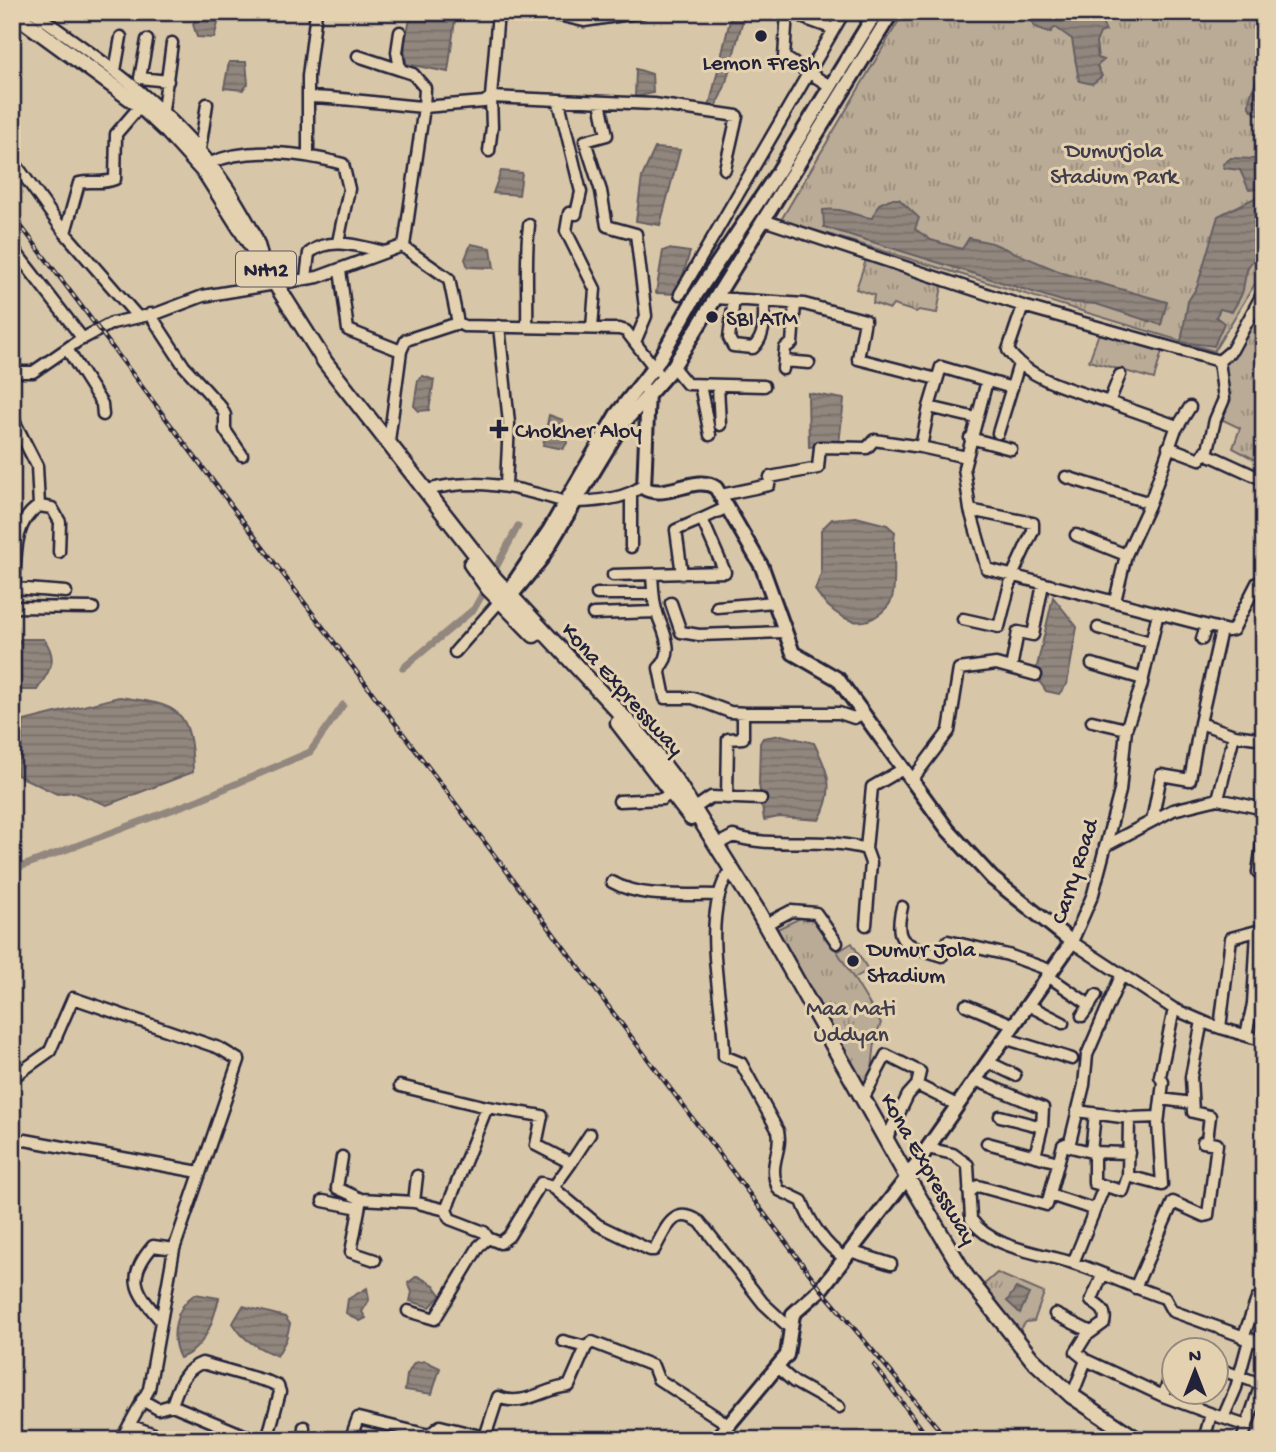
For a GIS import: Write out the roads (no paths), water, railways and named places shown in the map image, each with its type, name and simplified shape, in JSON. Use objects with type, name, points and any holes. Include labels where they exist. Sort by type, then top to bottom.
[{"type":"highway","name":"Kona Expressway","points":[[12,12],[107,80],[168,132],[206,174],[264,266],[272,285],[328,379],[504,600],[617,723],[697,826],[905,1180],[966,1276],[1032,1359],[1072,1396],[1138,1440]]},
{"type":"highway","name":"Kona Expressway","points":[[12,23],[134,113],[198,178],[324,362],[427,490],[479,567]]},
{"type":"highway","name":"Kona Expressway","points":[[504,600],[643,738],[695,808],[766,924],[886,1140],[953,1271],[996,1332],[1070,1405],[1121,1440]]},
{"type":"main road","points":[[570,502],[616,415],[654,368],[876,12]]},
{"type":"main road","points":[[504,600],[621,426],[648,391],[673,367],[892,12]]},
{"type":"main road","points":[[648,391],[649,439],[643,485],[648,491],[658,492],[710,484],[721,495],[762,567],[793,653],[832,673],[948,830],[992,878],[1072,942]]},
{"type":"main road","name":"Carry Road","points":[[716,1440],[787,1355],[793,1314],[821,1289],[905,1180],[1072,942]]},
{"type":"street","points":[[33,12],[116,71],[163,110],[200,149],[251,226],[261,248],[264,266]]},
{"type":"street","points":[[308,154],[308,97],[316,12]]},
{"type":"street","points":[[489,151],[499,12]]},
{"type":"street","points":[[545,12],[584,21],[643,12]]},
{"type":"street","points":[[787,12],[784,57],[830,86]]},
{"type":"street","points":[[807,12],[806,19],[834,29]]},
{"type":"street","points":[[680,294],[844,12]]},
{"type":"street","points":[[400,32],[397,52],[400,69]]},
{"type":"street","points":[[116,71],[121,37]]},
{"type":"street","points":[[147,40],[140,78],[168,81]]},
{"type":"street","points":[[163,110],[172,43]]},
{"type":"street","points":[[358,56],[413,74],[425,88],[404,246]]},
{"type":"street","points":[[308,97],[356,98],[368,103],[424,107],[484,102],[491,97],[695,108],[737,116],[725,169]]},
{"type":"street","points":[[559,102],[581,192],[576,214],[569,212],[566,231],[595,289],[592,328]]},
{"type":"street","points":[[600,102],[607,135],[585,141],[601,191],[607,226],[636,234],[646,316],[635,342]]},
{"type":"street","points":[[200,149],[207,104]]},
{"type":"street","points":[[65,233],[79,183],[89,181],[101,185],[115,179],[116,134],[134,113]]},
{"type":"street","points":[[210,163],[226,156],[308,154],[343,164],[349,189],[338,242]]},
{"type":"street","points":[[12,159],[65,233],[137,316]]},
{"type":"street","points":[[763,220],[1023,306],[1219,361]]},
{"type":"street","points":[[527,327],[524,268],[529,225]]},
{"type":"street","points":[[306,278],[309,253],[315,248],[338,242],[386,252]]},
{"type":"street","points":[[12,378],[13,372],[33,372],[112,323],[203,296],[340,271],[404,246]]},
{"type":"street","points":[[404,246],[449,279],[458,323]]},
{"type":"street","points":[[12,247],[83,339]]},
{"type":"street","points":[[340,271],[348,330],[401,351]]},
{"type":"street","points":[[1219,361],[1232,350],[1264,291]]},
{"type":"street","points":[[716,298],[795,304],[865,320],[858,359],[937,379]]},
{"type":"street","points":[[734,299],[729,338],[733,346],[753,348],[763,331],[764,302]]},
{"type":"street","points":[[795,304],[792,343],[785,348],[783,365],[809,363]]},
{"type":"street","points":[[1023,306],[1008,350],[1019,364],[1058,384],[1177,426]]},
{"type":"street","points":[[149,314],[184,366],[221,407],[225,415],[225,430],[242,455]]},
{"type":"street","points":[[389,442],[401,351],[406,340],[458,323],[464,326],[626,331],[663,379]]},
{"type":"street","points":[[499,326],[509,423],[506,485]]},
{"type":"street","points":[[67,349],[102,404],[103,415]]},
{"type":"street","points":[[1168,447],[1200,459],[1206,450],[1224,399],[1219,361]]},
{"type":"street","points":[[998,433],[1019,364]]},
{"type":"street","points":[[673,367],[686,384],[764,386]]},
{"type":"street","points":[[921,447],[941,367],[1012,388]]},
{"type":"street","points":[[1110,402],[1120,374]]},
{"type":"street","points":[[987,381],[964,468],[970,510],[987,569],[1221,630],[1233,630],[1257,583],[1264,584]]},
{"type":"street","points":[[700,385],[710,435]]},
{"type":"street","points":[[718,386],[720,425]]},
{"type":"street","points":[[929,407],[976,418]]},
{"type":"street","points":[[1115,601],[1126,555],[1150,503],[1177,426],[1190,407]]},
{"type":"street","points":[[12,417],[37,466],[39,506]]},
{"type":"street","points":[[970,438],[1011,449]]},
{"type":"street","points":[[721,495],[769,485],[770,477],[818,468],[820,447],[867,448],[874,440],[966,457]]},
{"type":"street","points":[[1206,450],[1207,454],[1264,480]]},
{"type":"street","points":[[1066,477],[1150,503]]},
{"type":"street","points":[[427,490],[465,484],[506,485],[570,502],[631,493],[643,485]]},
{"type":"street","points":[[631,493],[631,547]]},
{"type":"street","points":[[59,552],[58,517],[52,508],[39,506],[17,524],[14,588],[66,592]]},
{"type":"street","points":[[682,574],[676,530],[729,507]]},
{"type":"street","points":[[963,619],[999,627],[1013,576],[1033,531],[1033,523],[970,510]]},
{"type":"street","points":[[613,575],[725,572],[702,519]]},
{"type":"street","points":[[1076,535],[1126,555]]},
{"type":"street","points":[[652,576],[657,612],[668,646],[668,655],[659,668],[665,698],[693,698],[730,712],[743,713],[839,713],[854,718],[864,713]]},
{"type":"street","points":[[1011,668],[1018,632],[1033,635],[1043,584]]},
{"type":"street","points":[[597,594],[653,594]]},
{"type":"street","points":[[455,652],[504,600]]},
{"type":"street","points":[[717,607],[774,602]]},
{"type":"street","points":[[671,603],[681,632],[699,635],[784,632]]},
{"type":"street","points":[[12,607],[93,608]]},
{"type":"street","points":[[593,614],[657,612]]},
{"type":"street","name":"Carry Road","points":[[1072,942],[1093,894],[1120,791],[1126,729],[1143,678],[1158,613]]},
{"type":"street","points":[[1202,639],[1206,626]]},
{"type":"street","points":[[1098,628],[1151,642]]},
{"type":"street","points":[[1152,821],[1161,775],[1190,780],[1221,630]]},
{"type":"street","points":[[912,780],[949,731],[959,669],[996,664],[1037,675]]},
{"type":"street","points":[[1092,664],[1143,678]]},
{"type":"street","points":[[727,798],[728,738],[743,738],[743,713]]},
{"type":"street","points":[[1092,721],[1126,729]]},
{"type":"street","points":[[1200,723],[1234,735],[1264,739]]},
{"type":"street","points":[[12,734],[12,750]]},
{"type":"street","points":[[1218,799],[1234,735]]},
{"type":"street","points":[[866,925],[871,863],[866,849],[873,788],[903,769]]},
{"type":"street","points":[[619,801],[662,799],[671,793]]},
{"type":"street","points":[[695,808],[711,797],[761,799]]},
{"type":"street","points":[[1105,846],[1172,810],[1218,799],[1264,809]]},
{"type":"street","points":[[1258,872],[1264,831]]},
{"type":"street","points":[[718,844],[733,836],[749,841],[841,842],[866,849]]},
{"type":"street","points":[[727,875],[718,895],[715,954],[724,1056],[741,1063],[778,1131],[780,1138],[772,1169],[779,1190],[802,1201],[807,1217],[837,1253],[891,1264]]},
{"type":"street","points":[[612,882],[625,889],[653,893],[718,895]]},
{"type":"street","points":[[902,907],[897,928],[901,940],[906,944],[942,956],[948,941],[1008,955],[1050,974],[1090,1005]]},
{"type":"street","points":[[766,924],[791,911],[816,913],[821,915],[837,943]]},
{"type":"street","points":[[1220,1028],[1231,938],[1260,930],[1253,1004],[1246,1035]]},
{"type":"street","points":[[1072,942],[1174,1009],[1220,1028],[1264,1041]]},
{"type":"street","points":[[1063,1145],[1070,1142],[1087,1072],[1087,1055],[1121,976]]},
{"type":"street","points":[[1082,1016],[1096,995]]},
{"type":"street","points":[[12,1078],[50,1051],[73,998],[219,1048],[239,1060],[174,1249],[154,1371],[121,1440]]},
{"type":"street","points":[[966,1004],[1014,1025]]},
{"type":"street","points":[[1028,1005],[1063,1023]]},
{"type":"street","points":[[1128,1176],[1162,1185],[1159,1117],[1163,1082],[1160,1076],[1174,1009]]},
{"type":"street","points":[[1135,1288],[1173,1202],[1204,1216],[1208,1215],[1217,1144],[1203,1142],[1207,1140],[1210,1116],[1193,1112],[1191,1077],[1202,1021]]},
{"type":"street","points":[[1004,1038],[1072,1059]]},
{"type":"street","points":[[863,1099],[886,1055],[920,1072],[917,1085],[908,1095],[886,1140]]},
{"type":"street","points":[[988,1062],[1015,1075]]},
{"type":"street","points":[[975,1080],[1043,1108],[1042,1127],[1035,1156]]},
{"type":"street","points":[[917,1085],[957,1105]]},
{"type":"street","points":[[400,1086],[487,1107],[541,1115],[536,1145],[571,1163]]},
{"type":"street","points":[[1161,1099],[1192,1103]]},
{"type":"street","points":[[487,1107],[446,1210],[450,1219],[484,1232],[488,1238],[500,1243],[509,1236],[541,1183],[553,1188],[598,1225],[650,1250],[654,1250],[673,1217],[678,1214],[693,1217],[700,1222],[763,1303],[791,1329]]},
{"type":"street","points":[[1077,1111],[1129,1118],[1159,1117]]},
{"type":"street","points":[[1095,1114],[1092,1152],[1094,1183],[1123,1191],[1128,1176],[1129,1118]]},
{"type":"street","points":[[1000,1116],[1042,1127]]},
{"type":"street","points":[[553,1188],[590,1134]]},
{"type":"street","points":[[26,1140],[199,1172]]},
{"type":"street","points":[[987,1143],[1058,1162]]},
{"type":"street","points":[[1063,1145],[1092,1152],[1129,1153]]},
{"type":"street","points":[[969,1192],[978,1186],[1047,1205],[1063,1145]]},
{"type":"street","points":[[927,1148],[964,1159],[968,1165],[971,1219],[985,1234],[1036,1256],[1073,1263],[1165,1298],[1172,1311],[1264,1344]]},
{"type":"street","points":[[342,1157],[337,1188],[360,1203]]},
{"type":"street","points":[[414,1202],[417,1176]]},
{"type":"street","points":[[1073,1263],[1104,1187]]},
{"type":"street","points":[[1050,1195],[1093,1209]]},
{"type":"street","points":[[323,1201],[414,1202],[446,1210]]},
{"type":"street","points":[[360,1203],[351,1252],[375,1260]]},
{"type":"street","points":[[408,1311],[435,1319],[479,1246],[488,1238]]},
{"type":"street","points":[[161,1321],[137,1292],[135,1282],[142,1258],[153,1246],[174,1249]]},
{"type":"street","points":[[1102,1276],[1091,1301],[1102,1307],[1104,1323],[1091,1332],[1076,1352],[1086,1360],[1160,1395]]},
{"type":"street","points":[[1223,1418],[1236,1388],[1257,1299],[1264,1301]]},
{"type":"street","points":[[1055,1314],[1091,1332]]},
{"type":"street","points":[[563,1341],[586,1347]]},
{"type":"street","points":[[350,1440],[358,1418],[417,1436],[429,1435],[440,1426],[449,1426],[484,1438],[498,1397],[510,1402],[537,1397],[550,1388],[569,1386],[586,1347],[592,1342],[653,1366],[658,1379],[729,1425]]},
{"type":"street","points":[[1072,1396],[1086,1360]]},
{"type":"street","points":[[172,1405],[182,1379],[191,1368],[202,1363],[269,1382],[278,1386],[280,1392],[267,1440]]},
{"type":"street","points":[[778,1368],[794,1382],[839,1406]]},
{"type":"street","points":[[1230,1373],[1262,1379],[1242,1440]]},
{"type":"street","points":[[142,1400],[158,1409],[172,1405],[256,1440]]},
{"type":"street","points":[[1188,1406],[1247,1426]]},
{"type":"street","points":[[1204,1440],[1211,1415]]},
{"type":"street","points":[[129,1425],[171,1440]]},
{"type":"street","points":[[303,1440],[304,1427]]},
{"type":"waterway","points":[[492,575],[518,526]]},
{"type":"waterway","points":[[403,668],[474,609],[487,586]]},
{"type":"waterway","points":[[12,870],[198,800],[310,752],[343,705]]},
{"type":"railway","points":[[12,214],[821,1289],[948,1440]]},
{"type":"railway","points":[[874,1365],[930,1440]]},
{"type":"place","name":"Lemon Fresh","points":[[761,36]]},
{"type":"place","name":"SBI ATM","points":[[712,317]]},
{"type":"place","name":"Chokher Aloy","points":[[499,429]]},
{"type":"place","name":"Dumur Jola Stadium","points":[[853,961]]},
{"type":"park label","name":"Dumurjola Stadium Park","points":[[1114,162]]},
{"type":"park label","name":"Maa Mati Uddyan","points":[[851,1020]]}]
